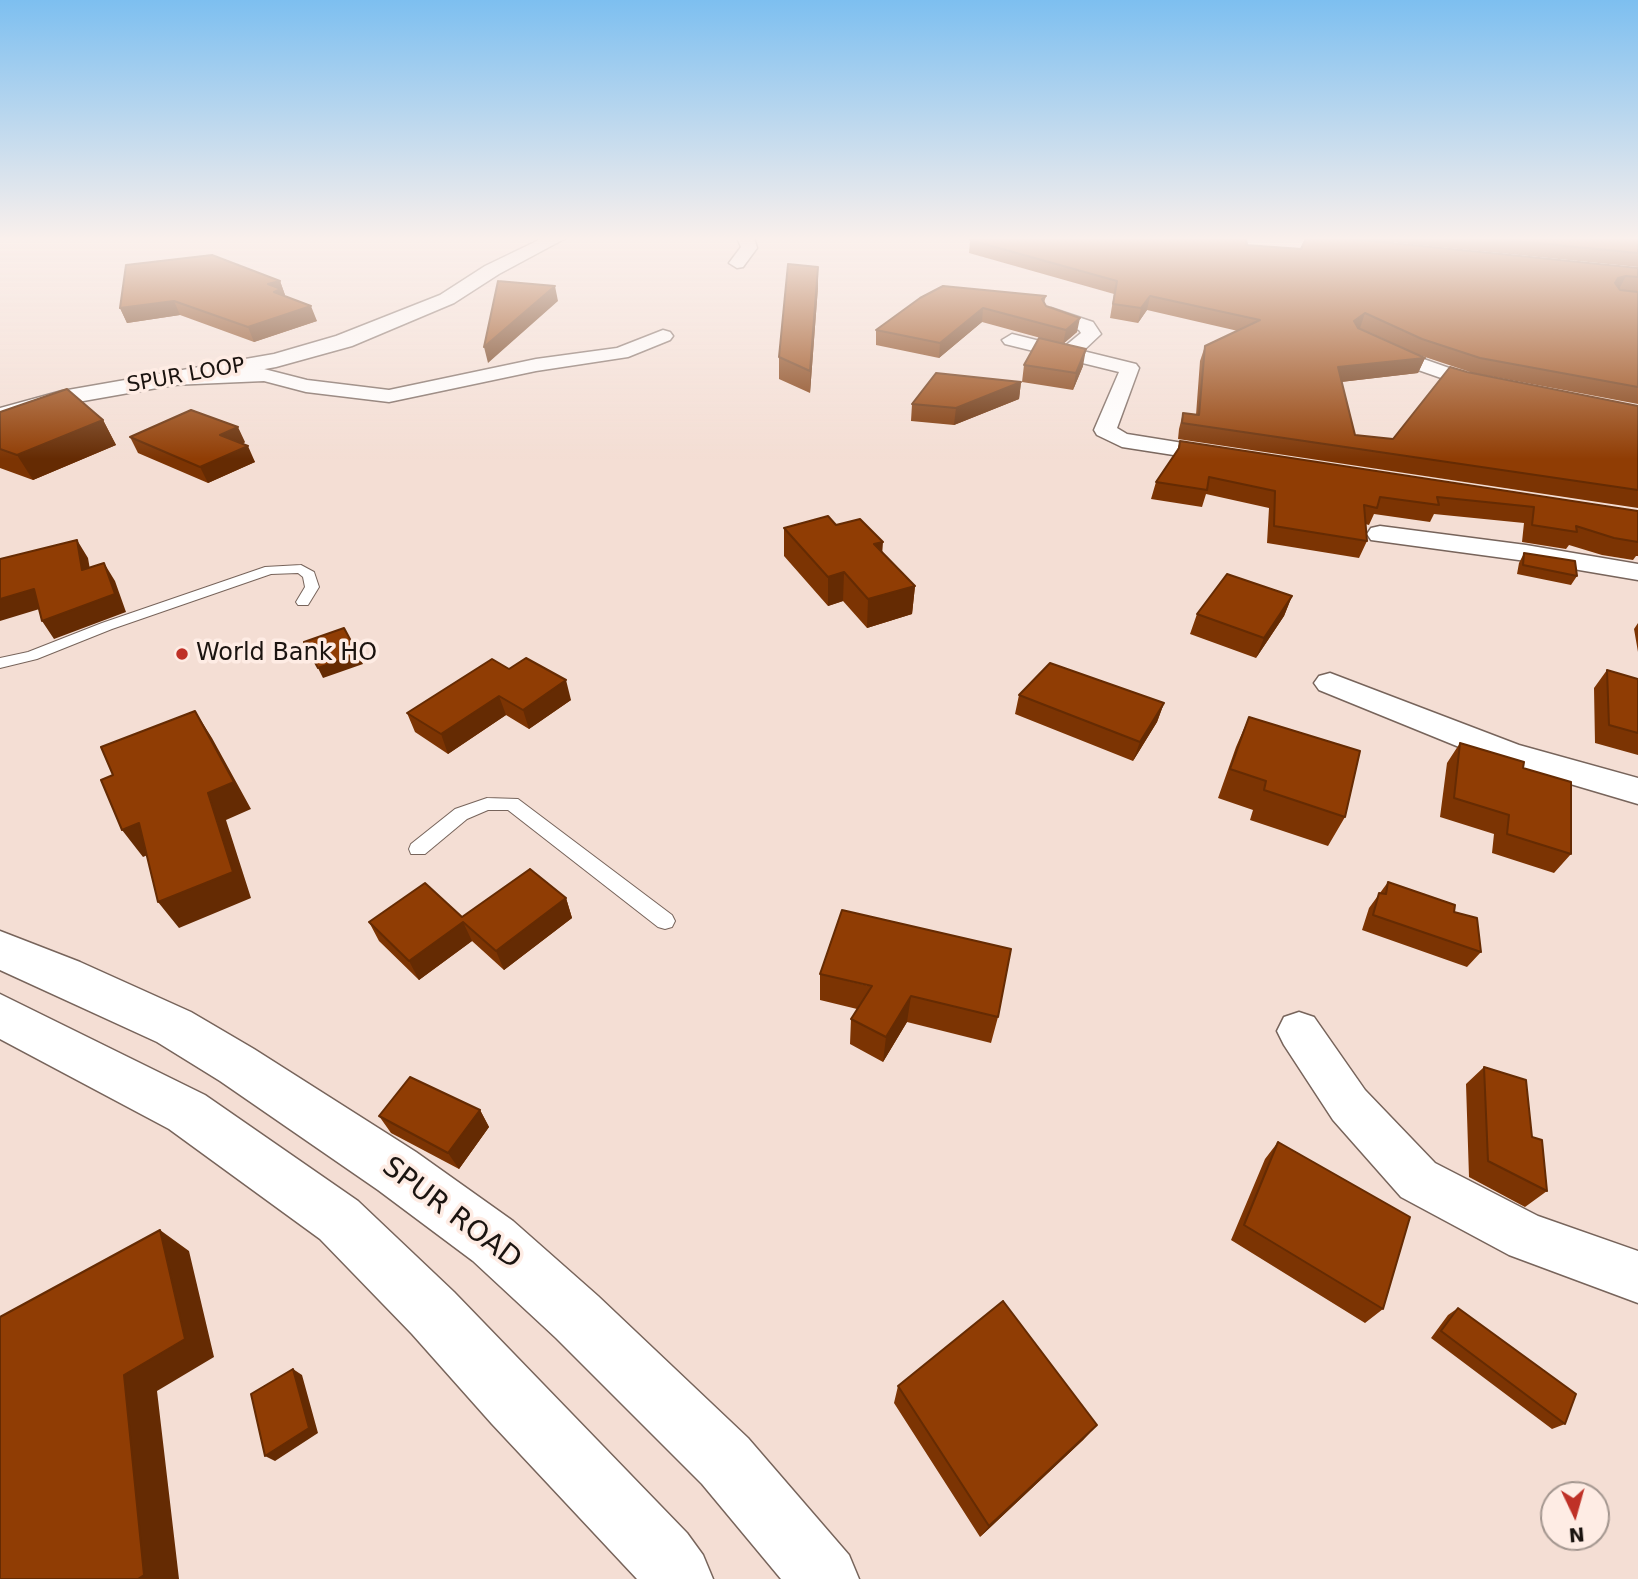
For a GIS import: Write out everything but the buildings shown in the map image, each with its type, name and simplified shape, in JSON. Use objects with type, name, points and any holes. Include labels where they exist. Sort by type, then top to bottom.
[{"type":"main road","name":"SPUR LOOP","points":[[0,415],[70,396],[276,360],[344,341],[416,312]]},
{"type":"main road","name":"SPUR ROAD","points":[[0,950],[64,976],[162,1022],[216,1052],[397,1171],[493,1241],[577,1317],[725,1461],[825,1579]]},
{"type":"main road","points":[[0,1015],[187,1112],[340,1220],[433,1313],[514,1402],[663,1557],[680,1579]]},
{"type":"street","points":[[1051,314],[1086,327],[1091,334],[1070,352]]},
{"type":"street","points":[[168,379],[264,375],[306,386],[389,396],[536,365],[621,353],[663,336]]},
{"type":"street","points":[[1361,336],[1408,360],[1455,376],[1516,391]]},
{"type":"street","points":[[1012,340],[1129,368],[1105,430],[1113,436],[1122,440],[1253,460]]},
{"type":"street","points":[[1380,534],[1638,572]]},
{"type":"street","points":[[1330,684],[1508,754],[1638,791]]},
{"type":"street","points":[[1299,1031],[1349,1105],[1418,1180],[1527,1237],[1638,1277]]},
{"type":"lane","points":[[0,663],[33,656],[107,626],[270,570],[301,569],[309,575],[312,587],[303,602]]},
{"type":"lane","points":[[418,849],[461,814],[487,804],[512,804],[665,921]]},
{"type":"place","name":"World Bank HO","points":[[182,654]]}]
